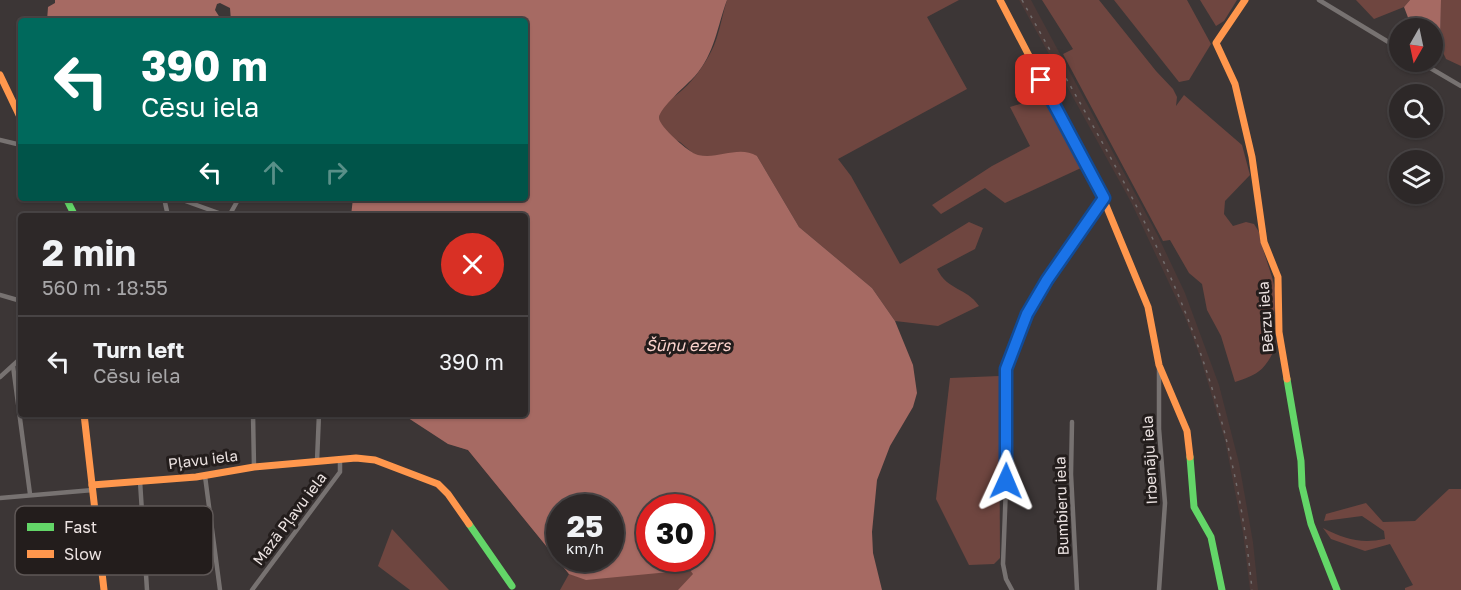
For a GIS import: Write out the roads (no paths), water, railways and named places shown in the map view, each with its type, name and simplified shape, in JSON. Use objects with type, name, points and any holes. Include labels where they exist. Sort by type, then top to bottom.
[{"type":"street","points":[[1000,0],[1104,198],[1148,307],[1159,365],[1187,431],[1194,507],[1211,537],[1222,590]]},
{"type":"street","name":"Bērzu iela","points":[[1245,0],[1216,43],[1235,84],[1252,157],[1264,242],[1278,277],[1279,332],[1301,461],[1302,486],[1311,524],[1336,590]]},
{"type":"street","points":[[1319,0],[1389,42]]},
{"type":"street","points":[[1437,72],[1461,86]]},
{"type":"street","points":[[0,75],[18,113]]},
{"type":"street","points":[[0,140],[18,144]]},
{"type":"street","points":[[1012,590],[1006,579],[1004,564],[1007,460],[1006,369],[1032,306],[1104,198]]},
{"type":"street","points":[[186,201],[220,213]]},
{"type":"street","points":[[0,295],[18,300]]},
{"type":"street","points":[[0,377],[18,361]]},
{"type":"street","name":"Irbenāju iela","points":[[1159,365],[1158,429],[1166,503],[1159,590]]},
{"type":"street","points":[[13,366],[18,404]]},
{"type":"street","points":[[20,417],[30,494]]},
{"type":"street","points":[[84,417],[94,506]]},
{"type":"street","points":[[253,417],[254,467]]},
{"type":"street","points":[[317,461],[319,417]]},
{"type":"street","name":"Bumbieru iela","points":[[1072,422],[1071,474],[1077,590]]},
{"type":"street","name":"Pļavu iela","points":[[0,498],[140,481],[205,476],[254,467],[356,458],[375,460],[438,484],[448,494],[512,586]]},
{"type":"street","name":"Mazā Pļavu iela","points":[[252,590],[340,472],[340,459]]},
{"type":"street","points":[[205,476],[209,506]]},
{"type":"street","points":[[140,481],[142,506]]},
{"type":"street","points":[[213,537],[220,590]]},
{"type":"street","points":[[102,575],[104,590]]},
{"type":"street","points":[[146,575],[147,590]]},
{"type":"water","name":"Šūņu ezers","points":[[55,0],[727,0],[707,58],[695,76],[664,108],[660,114],[660,122],[675,139],[698,155],[713,156],[743,152],[757,156],[799,227],[872,288],[895,321],[913,365],[917,393],[913,407],[890,446],[877,480],[872,532],[873,553],[882,590],[678,590],[693,574],[692,572],[714,572],[714,494],[636,494],[636,572],[669,572],[586,580],[569,574],[567,572],[624,572],[624,494],[546,494],[546,546],[468,450],[448,444],[407,417],[528,417],[528,213],[351,213],[353,201],[528,201],[528,18],[231,18],[230,8],[220,3],[217,4],[215,10],[220,18],[47,18],[48,7],[55,3]]},
{"type":"water","points":[[1410,0],[1441,0],[1441,18],[1408,18],[1404,7]]},
{"type":"railway","points":[[1022,0],[1129,191],[1184,309],[1209,377],[1228,447],[1243,518],[1252,590]]}]
